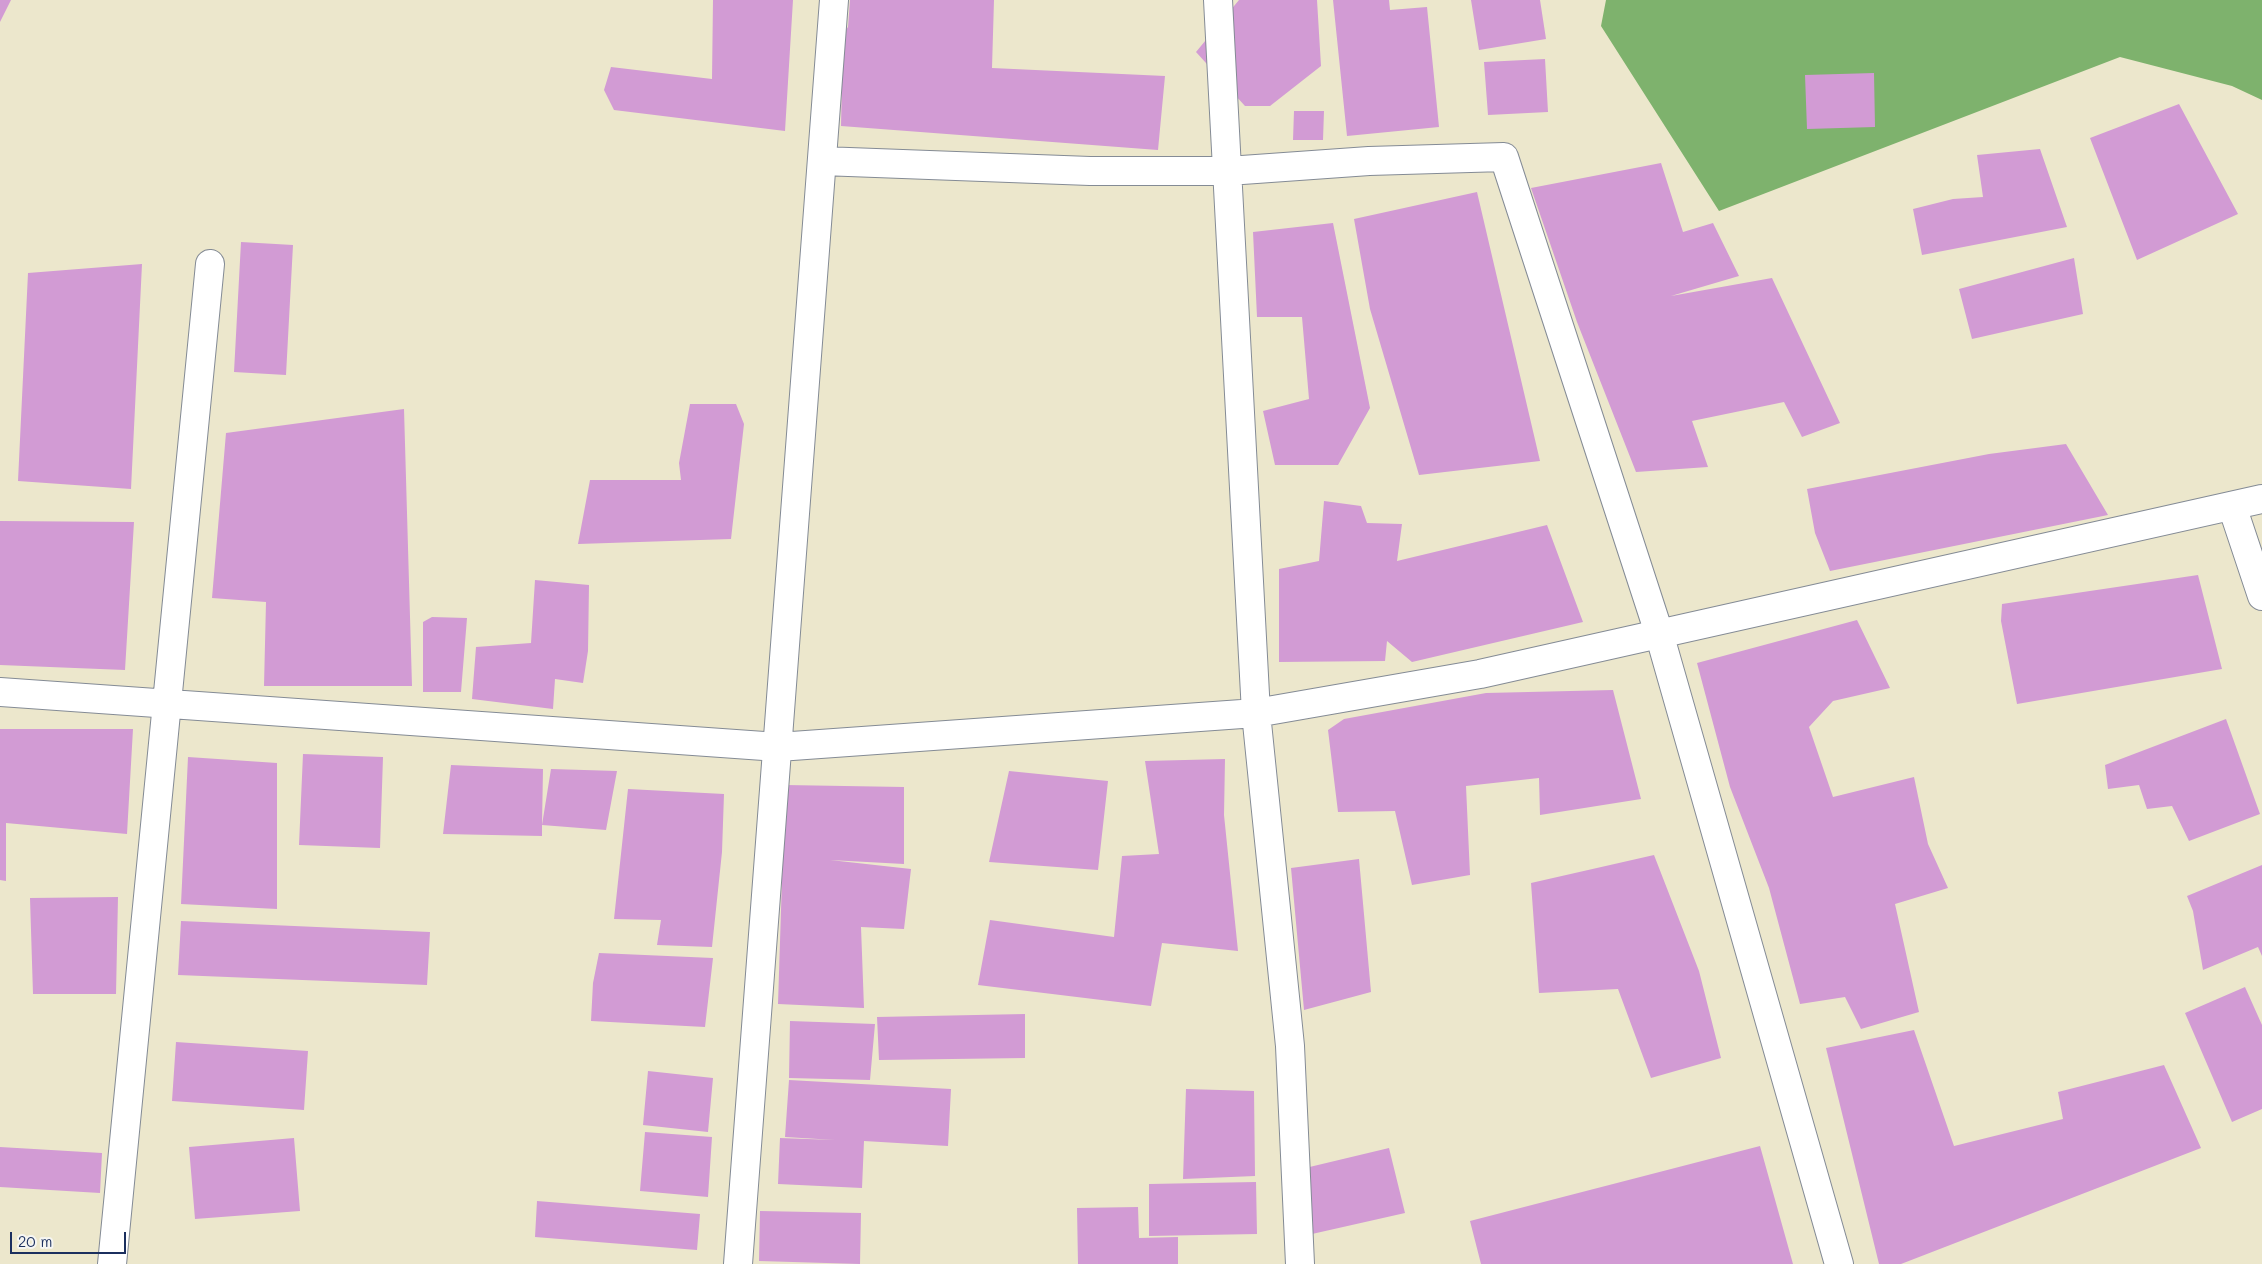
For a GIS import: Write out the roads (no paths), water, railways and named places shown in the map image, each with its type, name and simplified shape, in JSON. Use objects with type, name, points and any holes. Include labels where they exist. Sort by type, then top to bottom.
[{"type":"street","points":[[738,1264],[834,0]]},
{"type":"street","points":[[1218,0],[1256,713],[1290,1046],[1300,1264]]},
{"type":"street","points":[[822,162],[1090,171],[1228,171],[1369,161],[1504,157],[1659,633],[1839,1264]]},
{"type":"street","points":[[112,1264],[210,264]]},
{"type":"street","points":[[0,692],[778,747],[1256,713],[1480,674],[2262,499]]},
{"type":"street","points":[[2232,506],[2262,596]]}]
